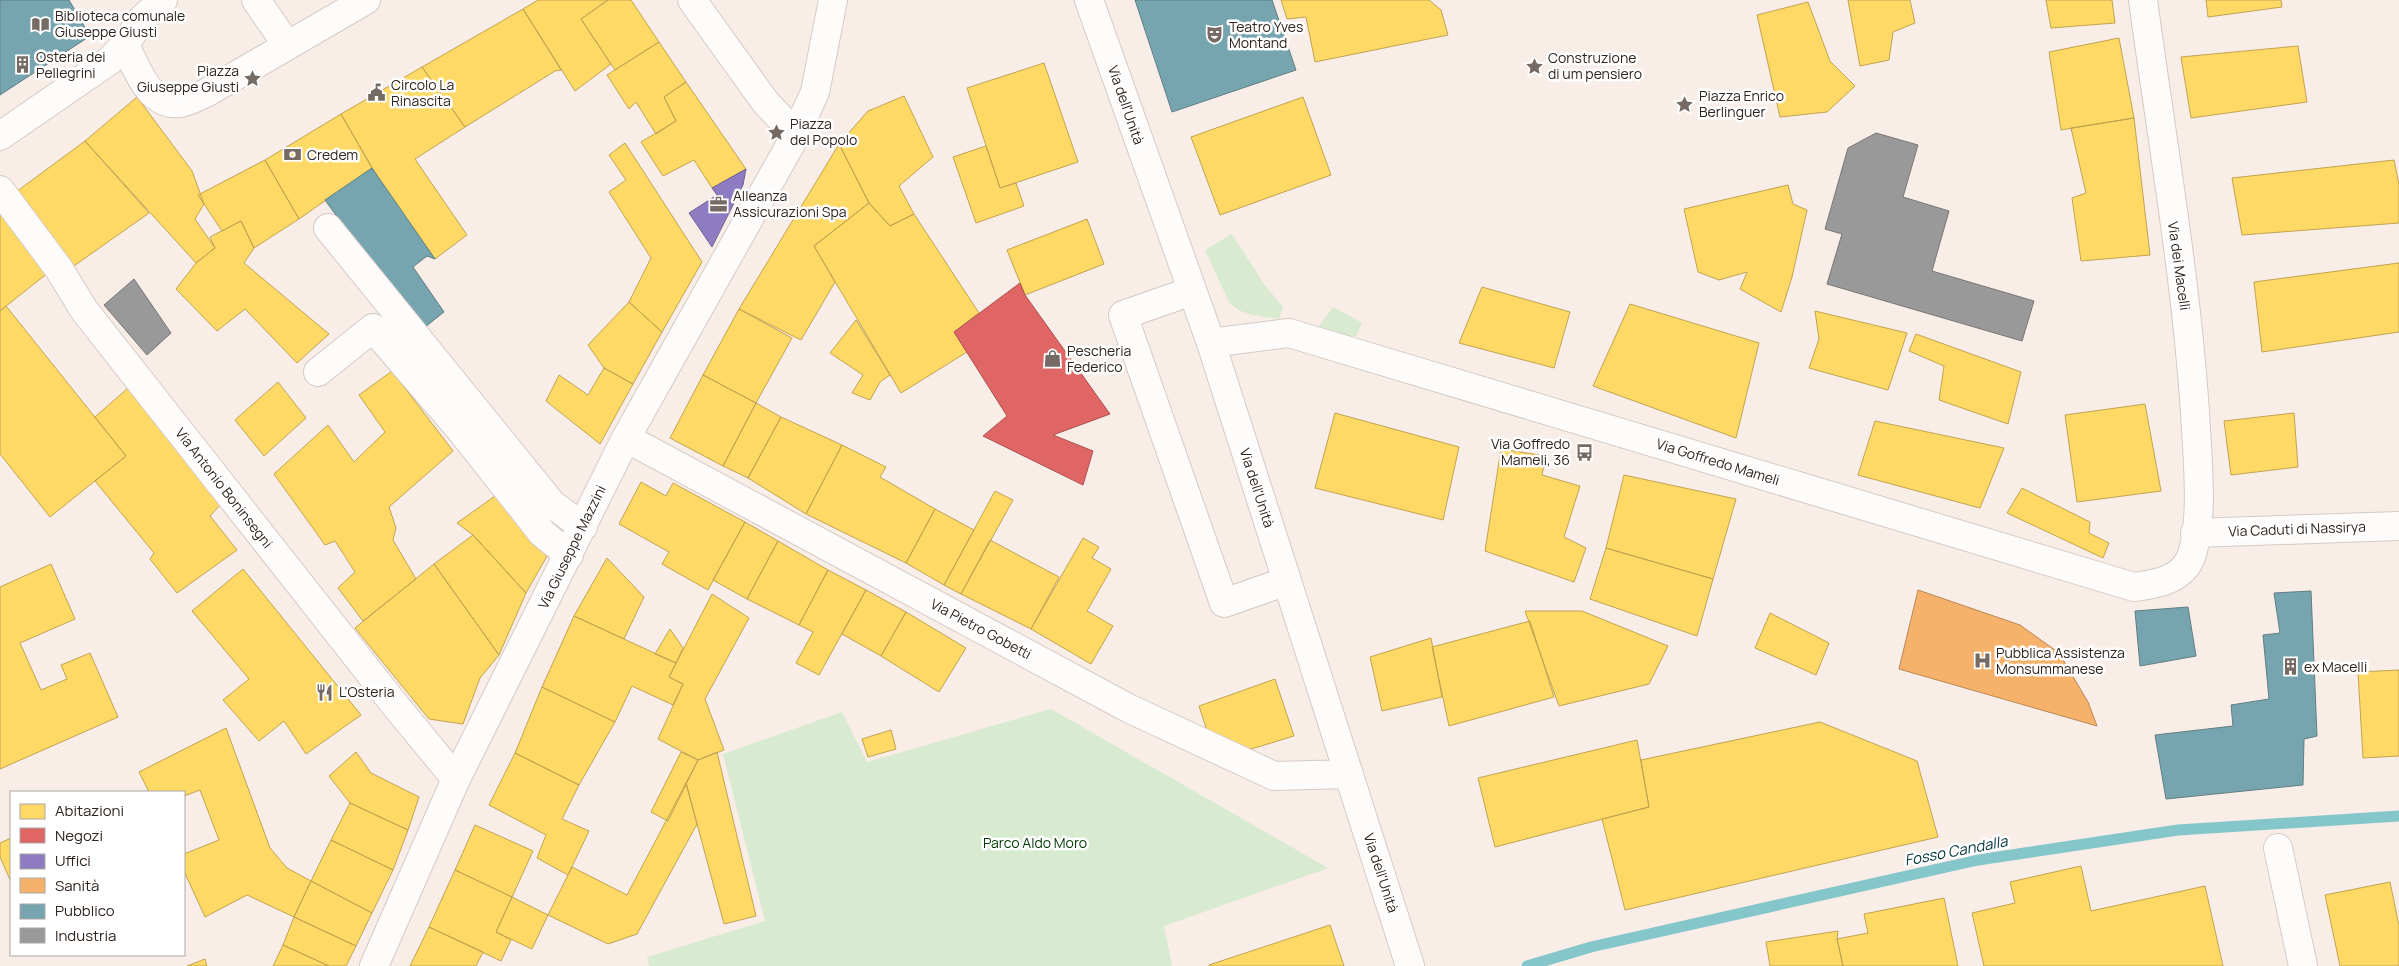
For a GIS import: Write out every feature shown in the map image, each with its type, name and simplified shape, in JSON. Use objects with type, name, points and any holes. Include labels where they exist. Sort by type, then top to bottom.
[{"type":"street","points":[[0,136],[117,53],[140,21],[163,0]]},
{"type":"street","points":[[256,0],[287,45]]},
{"type":"street","points":[[117,53],[144,85],[162,100],[180,103],[206,93],[366,0]]},
{"type":"street","points":[[692,0],[766,103],[794,137]]},
{"type":"street","name":"Via Giuseppe Mazzini","points":[[374,966],[456,779],[626,438],[794,137],[815,92],[833,0]]},
{"type":"street","name":"Via dei Macelli","points":[[2143,0],[2192,365],[2199,490],[2195,533]]},
{"type":"street","name":"Via dell'Unità","points":[[1091,7],[1210,343],[1410,966]]},
{"type":"street","name":"Via Antonio Boninsegni","points":[[0,190],[59,269],[84,310],[395,705],[456,779]]},
{"type":"street","points":[[328,228],[552,504],[583,527]]},
{"type":"street","points":[[1192,291],[1123,315],[1224,602],[1287,581]]},
{"type":"street","points":[[318,372],[373,328],[463,433],[542,533],[569,555]]},
{"type":"street","name":"Via Goffredo Mameli","points":[[1210,343],[1289,333],[2134,587],[2160,584],[2182,572],[2192,554],[2195,533]]},
{"type":"street","name":"Via Pietro Gobetti","points":[[626,438],[1128,708],[1274,776],[1349,774]]},
{"type":"street","name":"Via Caduti di Nassirya","points":[[2195,533],[2399,526]]},
{"type":"street","points":[[2278,848],[2302,966]]},
{"type":"green space","points":[[1232,234],[1264,284],[1283,307],[1279,319],[1245,313],[1229,302],[1205,250]]},
{"type":"green space","points":[[1333,307],[1362,323],[1356,336],[1348,337],[1318,328]]},
{"type":"green space","name":"Parco Aldo Moro","points":[[1051,709],[1328,868],[1164,926],[1172,966],[649,966],[647,957],[765,921],[723,754],[842,712],[867,762]]},
{"type":"building: Abitazioni","points":[[538,0],[608,0],[581,19],[611,64],[575,91],[523,9]]},
{"type":"building: Abitazioni","points":[[608,0],[631,0],[659,42],[615,70],[581,19]]},
{"type":"building: Abitazioni","points":[[1281,0],[1429,0],[1441,10],[1448,35],[1315,62],[1306,17],[1287,19]]},
{"type":"building: Abitazioni","points":[[1848,0],[1910,0],[1915,23],[1893,32],[1889,60],[1860,66]]},
{"type":"building: Abitazioni","points":[[2046,0],[2112,0],[2115,23],[2051,28]]},
{"type":"building: Abitazioni","points":[[2206,0],[2281,0],[2282,7],[2208,17]]},
{"type":"building: Abitazioni","points":[[1808,2],[1830,61],[1855,86],[1827,112],[1780,117],[1757,15]]},
{"type":"building: Abitazioni","points":[[523,9],[561,70],[555,71],[465,127],[422,67]]},
{"type":"building: Abitazioni","points":[[2119,38],[2134,118],[2061,130],[2049,52]]},
{"type":"building: Abitazioni","points":[[659,42],[686,82],[664,97],[676,121],[656,134],[636,102],[629,109],[607,75]]},
{"type":"building: Abitazioni","points":[[2298,46],[2307,102],[2191,118],[2181,57]]},
{"type":"building: Abitazioni","points":[[1044,63],[1078,162],[1000,188],[967,88]]},
{"type":"building: Abitazioni","points":[[422,67],[465,127],[415,159],[467,235],[435,259],[378,178],[341,114]]},
{"type":"building: Abitazioni","points":[[686,82],[746,169],[712,188],[694,160],[663,176],[641,142],[676,121],[664,97]]},
{"type":"building: Abitazioni","points":[[904,96],[933,157],[899,186],[914,214],[890,226],[869,203],[839,144],[868,111]]},
{"type":"building: Abitazioni","points":[[137,97],[192,171],[204,204],[195,219],[215,248],[196,263],[85,141]]},
{"type":"building: Abitazioni","points":[[1303,97],[1331,175],[1220,215],[1191,137]]},
{"type":"building: Abitazioni","points":[[341,114],[372,168],[299,219],[265,160]]},
{"type":"building: Abitazioni","points":[[2134,118],[2150,255],[2081,261],[2072,198],[2086,193],[2071,128]]},
{"type":"building: Abitazioni","points":[[85,141],[149,213],[71,268],[16,192]]},
{"type":"building: Abitazioni","points":[[625,143],[702,262],[662,332],[629,302],[651,258],[609,192],[626,180],[609,155]]},
{"type":"building: Abitazioni","points":[[839,144],[869,203],[814,246],[835,282],[801,340],[739,309]]},
{"type":"building: Abitazioni","points":[[986,146],[1000,188],[1016,183],[1024,206],[976,223],[953,157]]},
{"type":"building: Abitazioni","points":[[265,160],[299,219],[254,248],[241,221],[222,231],[198,195]]},
{"type":"building: Abitazioni","points":[[2394,160],[2399,185],[2399,223],[2242,235],[2232,178]]},
{"type":"building: Abitazioni","points":[[1788,185],[1793,204],[1807,210],[1792,277],[1781,312],[1740,289],[1747,272],[1719,280],[1698,272],[1684,209]]},
{"type":"building: Abitazioni","points":[[869,203],[890,226],[914,214],[979,313],[954,332],[967,352],[901,393],[814,246]]},
{"type":"building: Abitazioni","points":[[0,209],[49,272],[0,311]]},
{"type":"building: Abitazioni","points":[[1087,219],[1104,264],[1025,295],[1007,250]]},
{"type":"building: Abitazioni","points":[[241,221],[254,248],[244,263],[329,334],[297,363],[245,309],[217,331],[176,289],[196,263],[215,248],[210,237]]},
{"type":"building: Abitazioni","points":[[2399,263],[2399,332],[2262,352],[2254,282]]},
{"type":"building: Abitazioni","points":[[1482,287],[1570,312],[1554,368],[1459,343]]},
{"type":"building: Abitazioni","points":[[629,302],[662,332],[633,384],[604,368],[588,345]]},
{"type":"building: Abitazioni","points":[[1630,304],[1759,343],[1736,438],[1593,386]]},
{"type":"building: Abitazioni","points":[[6,306],[126,456],[50,517],[0,454],[0,311]]},
{"type":"building: Abitazioni","points":[[739,309],[792,338],[756,403],[703,375]]},
{"type":"building: Abitazioni","points":[[1815,311],[1907,333],[1888,390],[1809,368],[1819,339]]},
{"type":"building: Abitazioni","points":[[856,320],[890,375],[880,382],[870,400],[852,393],[863,375],[830,353]]},
{"type":"building: Abitazioni","points":[[1916,334],[2021,372],[2008,424],[1939,400],[1944,366],[1909,351]]},
{"type":"building: Abitazioni","points":[[604,368],[633,384],[600,444],[546,401],[559,375],[588,395]]},
{"type":"building: Abitazioni","points":[[392,371],[453,451],[389,507],[396,528],[393,540],[416,579],[363,621],[338,588],[355,572],[335,541],[325,545],[274,474],[328,425],[354,462],[385,432],[359,395]]},
{"type":"building: Abitazioni","points":[[703,375],[756,403],[723,466],[670,438]]},
{"type":"building: Abitazioni","points":[[278,382],[306,418],[264,456],[235,420]]},
{"type":"building: Abitazioni","points":[[128,388],[221,504],[210,516],[237,550],[177,593],[150,559],[154,553],[95,481],[126,456],[95,417]]},
{"type":"building: Abitazioni","points":[[756,403],[781,417],[748,478],[723,466]]},
{"type":"building: Abitazioni","points":[[2145,404],[2161,491],[2077,502],[2065,415]]},
{"type":"building: Abitazioni","points":[[1335,413],[1459,447],[1443,520],[1315,488]]},
{"type":"building: Abitazioni","points":[[2294,413],[2298,467],[2231,475],[2224,421]]},
{"type":"building: Abitazioni","points":[[781,417],[842,445],[806,514],[748,478]]},
{"type":"building: Abitazioni","points":[[1875,421],[2004,448],[1980,508],[1858,475]]},
{"type":"building: Abitazioni","points":[[842,445],[886,467],[880,477],[935,509],[906,563],[806,514]]},
{"type":"building: Abitazioni","points":[[1501,449],[1546,456],[1542,475],[1580,486],[1564,537],[1586,548],[1574,582],[1485,551]]},
{"type":"building: Abitazioni","points":[[1624,475],[1736,499],[1713,579],[1606,548]]},
{"type":"building: Abitazioni","points":[[641,482],[666,496],[673,483],[745,522],[708,590],[662,564],[669,552],[619,524]]},
{"type":"building: Abitazioni","points":[[2022,488],[2090,522],[2089,533],[2109,543],[2103,558],[2007,513]]},
{"type":"building: Abitazioni","points":[[995,491],[1013,500],[961,594],[944,585]]},
{"type":"building: Abitazioni","points":[[495,496],[547,556],[526,593],[473,535],[457,523]]},
{"type":"building: Abitazioni","points":[[935,509],[974,530],[944,585],[906,563]]},
{"type":"building: Abitazioni","points":[[745,522],[778,541],[747,599],[713,580]]},
{"type":"building: Abitazioni","points":[[473,535],[526,593],[499,655],[434,564]]},
{"type":"building: Abitazioni","points":[[1083,538],[1099,547],[1092,558],[1111,569],[1087,611],[1113,626],[1091,664],[1031,629]]},
{"type":"building: Abitazioni","points":[[990,540],[1059,577],[1031,629],[961,594]]},
{"type":"building: Abitazioni","points":[[778,541],[828,570],[799,625],[747,599]]},
{"type":"building: Abitazioni","points":[[1606,548],[1713,579],[1697,636],[1590,599]]},
{"type":"building: Abitazioni","points":[[607,558],[644,597],[624,639],[574,616]]},
{"type":"building: Abitazioni","points":[[51,564],[75,619],[20,643],[41,690],[67,679],[61,665],[90,653],[118,717],[0,769],[0,587]]},
{"type":"building: Abitazioni","points":[[434,564],[499,655],[480,678],[463,724],[429,719],[355,628]]},
{"type":"building: Abitazioni","points":[[243,569],[361,715],[306,754],[284,721],[259,741],[223,700],[249,679],[192,611]]},
{"type":"building: Abitazioni","points":[[828,570],[866,590],[819,675],[796,663],[813,632],[799,625]]},
{"type":"building: Abitazioni","points":[[866,590],[906,612],[881,656],[842,634]]},
{"type":"building: Abitazioni","points":[[712,594],[749,618],[705,699],[724,750],[698,760],[658,739],[683,684],[669,677]]},
{"type":"building: Abitazioni","points":[[1525,611],[1582,611],[1668,646],[1649,684],[1559,706]]},
{"type":"building: Abitazioni","points":[[906,612],[966,648],[939,692],[881,656]]},
{"type":"building: Abitazioni","points":[[1770,613],[1829,643],[1816,675],[1755,648]]},
{"type":"building: Abitazioni","points":[[574,616],[676,663],[669,677],[683,684],[673,705],[632,686],[615,722],[542,687]]},
{"type":"building: Abitazioni","points":[[1530,621],[1554,697],[1449,726],[1432,647]]},
{"type":"building: Abitazioni","points":[[670,629],[683,648],[676,663],[655,654]]},
{"type":"building: Abitazioni","points":[[1431,638],[1442,697],[1382,711],[1370,657]]},
{"type":"building: Abitazioni","points":[[2399,670],[2399,756],[2363,758],[2358,672]]},
{"type":"building: Abitazioni","points":[[1275,679],[1294,736],[1248,750],[1209,737],[1199,706]]},
{"type":"building: Abitazioni","points":[[542,687],[615,722],[579,785],[515,753]]},
{"type":"building: Abitazioni","points":[[1820,722],[1917,761],[1938,837],[1625,910],[1602,819],[1649,807],[1641,760]]},
{"type":"building: Abitazioni","points":[[226,728],[270,848],[287,868],[311,881],[294,917],[247,895],[205,917],[185,873],[185,854],[219,840],[200,790],[185,796],[185,791],[148,791],[139,772]]},
{"type":"building: Abitazioni","points":[[891,730],[896,749],[868,757],[862,739]]},
{"type":"building: Abitazioni","points":[[1637,740],[1649,807],[1495,847],[1478,778]]},
{"type":"building: Abitazioni","points":[[356,752],[371,773],[419,797],[408,830],[350,803],[329,776]]},
{"type":"building: Abitazioni","points":[[681,752],[698,760],[668,821],[651,812]]},
{"type":"building: Abitazioni","points":[[717,752],[756,916],[724,924],[686,783],[698,760]]},
{"type":"building: Abitazioni","points":[[515,753],[579,785],[562,819],[589,831],[568,875],[537,858],[546,835],[489,805]]},
{"type":"building: Abitazioni","points":[[686,783],[697,824],[637,934],[608,944],[548,915],[572,867],[627,895]]},
{"type":"building: Abitazioni","points":[[350,803],[408,830],[393,870],[331,840]]},
{"type":"building: Abitazioni","points":[[475,825],[533,851],[512,897],[455,870]]},
{"type":"building: Abitazioni","points":[[10,838],[10,880],[0,857],[0,843]]},
{"type":"building: Abitazioni","points":[[331,840],[393,870],[372,913],[311,881]]},
{"type":"building: Abitazioni","points":[[2081,866],[2091,911],[2205,886],[2223,966],[1984,966],[1972,913],[2015,903],[2010,882]]},
{"type":"building: Abitazioni","points":[[455,870],[512,897],[496,932],[511,940],[501,961],[429,927]]},
{"type":"building: Abitazioni","points":[[311,881],[372,913],[356,946],[294,917]]},
{"type":"building: Abitazioni","points":[[2390,882],[2399,926],[2399,966],[2340,966],[2325,895]]},
{"type":"building: Abitazioni","points":[[512,897],[548,915],[532,949],[496,932]]},
{"type":"building: Abitazioni","points":[[1944,898],[1958,966],[1843,966],[1837,939],[1868,933],[1864,914]]},
{"type":"building: Abitazioni","points":[[294,917],[356,946],[346,966],[329,966],[283,945]]},
{"type":"building: Abitazioni","points":[[1330,925],[1344,966],[1209,966],[1209,965]]},
{"type":"building: Abitazioni","points":[[429,927],[483,952],[476,966],[410,966]]},
{"type":"building: Abitazioni","points":[[1838,931],[1837,939],[1843,966],[1770,966],[1766,942]]},
{"type":"building: Abitazioni","points":[[283,945],[329,966],[273,966]]},
{"type":"building: Abitazioni","points":[[205,959],[207,966],[187,966]]},
{"type":"building: Negozi","points":[[1020,283],[1025,295],[1110,414],[1053,435],[1093,451],[1083,485],[983,436],[1007,416],[954,332]]},
{"type":"building: Uffici","name":"Alleanza Assicurazioni Spa","points":[[746,169],[743,185],[712,247],[689,213],[717,195],[712,188]]},
{"type":"building: Sanità","name":"Pubblica Assistenza Monsummanese","points":[[1918,590],[2020,625],[2059,653],[2088,702],[2097,726],[1899,669]]},
{"type":"building: Pubblico","name":"Osteria dei Pellegrini","points":[[0,0],[69,0],[90,36],[0,95]]},
{"type":"building: Pubblico","name":"Teatro Yves Montand","points":[[1135,0],[1272,0],[1296,70],[1172,112]]},
{"type":"building: Pubblico","points":[[372,168],[435,259],[427,256],[413,267],[444,312],[420,331],[325,200]]},
{"type":"building: Pubblico","name":"ex Macelli","points":[[2311,591],[2317,736],[2304,739],[2303,785],[2166,799],[2155,735],[2233,726],[2231,705],[2269,699],[2263,635],[2280,633],[2274,593]]},
{"type":"building: Pubblico","points":[[2188,607],[2196,656],[2140,666],[2135,611]]},
{"type":"building: Industria","points":[[1876,133],[1918,145],[1903,197],[1949,211],[1932,271],[2034,301],[2022,341],[1827,284],[1842,234],[1825,229],[1848,148]]},
{"type":"building: Industria","points":[[134,279],[171,333],[147,355],[104,305]]},
{"type":"waterway","name":"Fosso Candalla","points":[[1527,966],[1591,947],[1978,860],[2178,830],[2399,816]]},
{"type":"place","name":"Biblioteca comunale Giuseppe Giusti","points":[[41,24]]},
{"type":"place","name":"Teatro Yves Montand","points":[[1215,35]]},
{"type":"place","name":"Osteria dei Pellegrini","points":[[22,65]]},
{"type":"place","name":"Construzione di um pensiero","points":[[1534,66]]},
{"type":"place","name":"Piazza Giuseppe Giusti","points":[[253,79]]},
{"type":"place","name":"Circolo La Rinascita","points":[[377,93]]},
{"type":"place","name":"Piazza Enrico Berlinguer","points":[[1685,104]]},
{"type":"place","name":"Piazza del Popolo","points":[[776,132]]},
{"type":"place","name":"Credem","points":[[293,155]]},
{"type":"place","name":"Alleanza Assicurazioni Spa","points":[[719,204]]},
{"type":"place","name":"Pescheria Federico","points":[[1053,359]]},
{"type":"place","name":"Via Goffredo Mameli, 36","points":[[1584,452]]},
{"type":"place","name":"Pubblica Assistenza Monsummanese","points":[[1982,661]]},
{"type":"place","name":"ex Macelli","points":[[2290,667]]},
{"type":"place","name":"L'Osteria","points":[[325,692]]}]
